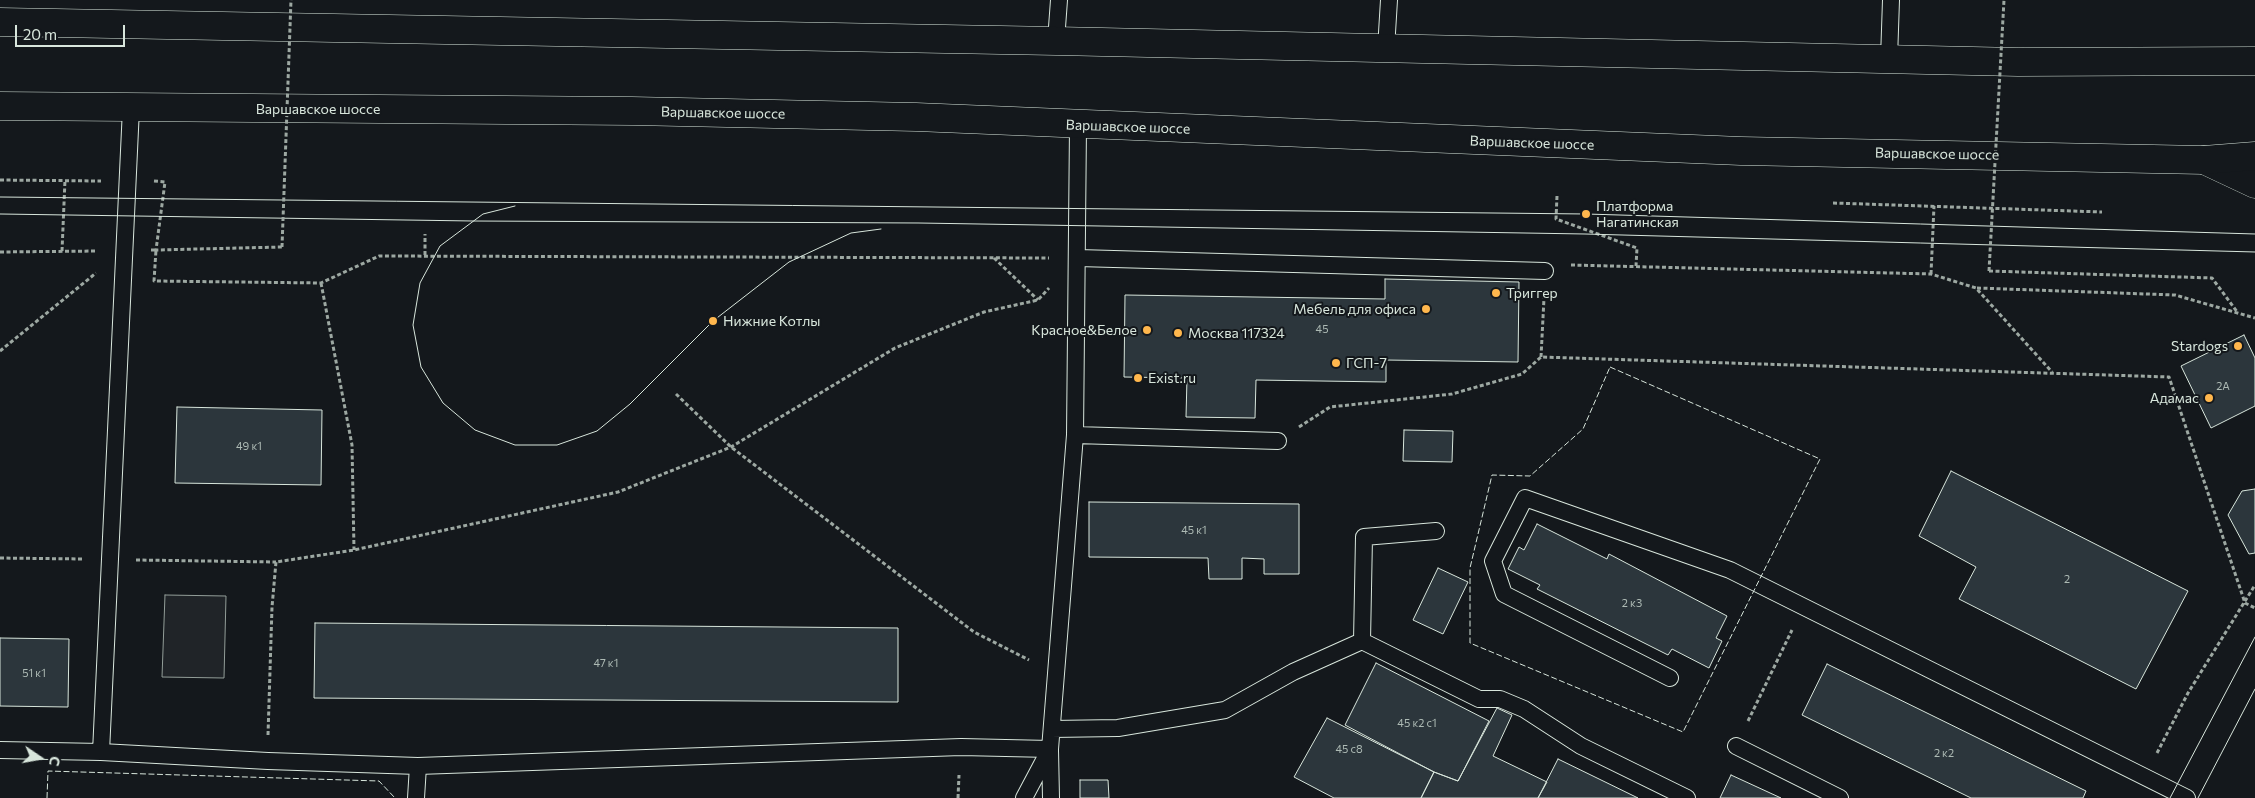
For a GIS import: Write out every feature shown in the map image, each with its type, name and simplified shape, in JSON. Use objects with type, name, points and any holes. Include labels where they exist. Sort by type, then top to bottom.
[{"type":"main road","points":[[0,22],[1056,41],[1888,60],[2018,62],[2255,61]]},
{"type":"main road","name":"Варшавское шоссе","points":[[0,106],[632,111],[916,118],[1078,126],[1741,151],[2204,160],[2255,156]]},
{"type":"main road","points":[[2204,160],[2255,184]]},
{"type":"lane","points":[[1056,41],[1059,0]]},
{"type":"lane","points":[[1386,49],[1389,0]]},
{"type":"lane","points":[[1888,60],[1891,0]]},
{"type":"lane","points":[[101,752],[130,108]]},
{"type":"lane","points":[[1051,798],[1050,749],[1075,435],[1078,126]]},
{"type":"lane","points":[[1078,258],[1545,271]]},
{"type":"lane","points":[[1075,435],[1278,441]]},
{"type":"lane","points":[[1670,678],[1504,594],[1493,561],[1525,498],[1730,570],[2187,798]]},
{"type":"lane","points":[[1362,641],[1364,537],[1436,531]]},
{"type":"lane","points":[[1052,729],[1118,728],[1224,710],[1293,672],[1362,641]]},
{"type":"lane","points":[[1362,641],[1479,699],[1500,699],[1524,710],[1581,746],[1687,798]]},
{"type":"lane","points":[[1736,746],[1840,798]]},
{"type":"lane","points":[[0,750],[101,752],[268,761],[418,766],[961,747],[1050,749]]},
{"type":"lane","points":[[1024,798],[1050,749]]},
{"type":"lane","points":[[416,798],[418,766]]},
{"type":"path","points":[[0,252],[282,247],[291,0]]},
{"type":"path","points":[[2004,0],[1989,272],[2212,278],[2239,314]]},
{"type":"path","points":[[0,180],[165,182],[154,281],[321,283],[379,256],[1078,258]]},
{"type":"path","points":[[62,251],[65,180]]},
{"type":"path","points":[[1557,196],[1556,219],[1637,248],[1636,266]]},
{"type":"path","points":[[1833,203],[2102,212]]},
{"type":"path","points":[[1931,274],[1934,206]]},
{"type":"path","points":[[425,234],[425,256]]},
{"type":"path","points":[[0,350],[124,251]]},
{"type":"path","points":[[993,257],[1038,300]]},
{"type":"path","points":[[268,761],[272,607],[276,562],[354,550],[618,492],[731,447],[895,348],[984,312],[1038,300],[1078,258]]},
{"type":"path","points":[[1541,357],[1545,271],[1564,265],[1931,274],[1976,288],[2175,294],[2255,318]]},
{"type":"path","points":[[321,283],[352,445],[354,550]]},
{"type":"path","points":[[1976,288],[2052,372]]},
{"type":"path","points":[[1278,441],[1330,407],[1452,394],[1522,374],[1541,357],[2169,377],[2245,603],[2255,608]]},
{"type":"path","points":[[676,394],[731,447],[974,632],[1056,674]]},
{"type":"path","points":[[2145,777],[2188,693],[2255,585]]},
{"type":"path","points":[[1736,746],[1803,606]]},
{"type":"shaded area","points":[[165,595],[226,596],[224,678],[162,677]]},
{"type":"building","points":[[1385,279],[1519,282],[1518,362],[1386,360],[1386,382],[1256,380],[1255,418],[1186,417],[1187,378],[1124,377],[1125,295],[1385,299]]},
{"type":"building","points":[[2244,335],[2255,358],[2255,406],[2211,428],[2181,366]]},
{"type":"building","points":[[177,407],[322,410],[321,485],[175,483]]},
{"type":"building","points":[[1404,430],[1453,431],[1452,462],[1403,461]]},
{"type":"building","points":[[1951,471],[2188,591],[2136,689],[1959,599],[1976,567],[1919,536]]},
{"type":"building","points":[[2255,489],[2255,553],[2249,554],[2228,515],[2242,491]]},
{"type":"building","points":[[1089,502],[1299,504],[1299,574],[1264,574],[1264,559],[1242,558],[1242,579],[1209,579],[1208,558],[1089,557]]},
{"type":"building","points":[[1537,524],[1607,559],[1609,554],[1727,616],[1716,638],[1722,641],[1709,668],[1672,649],[1668,655],[1537,589],[1540,585],[1508,569],[1519,547],[1524,550]]},
{"type":"building","points":[[1438,568],[1468,582],[1443,634],[1413,620]]},
{"type":"building","points":[[315,623],[898,628],[898,702],[314,698]]},
{"type":"building","points":[[0,638],[69,639],[68,707],[0,706]]},
{"type":"building","points":[[1376,663],[1489,721],[1458,781],[1434,772],[1345,725]]},
{"type":"building","points":[[1827,664],[2086,791],[2083,798],[1971,798],[1802,715]]},
{"type":"building","points":[[1497,708],[1512,715],[1493,756],[1547,782],[1538,798],[1421,798],[1434,772],[1458,781]]},
{"type":"building","points":[[1327,718],[1434,772],[1421,798],[1334,798],[1294,777]]},
{"type":"building","points":[[1558,759],[1638,798],[1538,798]]},
{"type":"building","points":[[1731,775],[1781,798],[1720,798]]},
{"type":"building","points":[[1080,780],[1108,780],[1109,798],[1080,798]]},
{"type":"tram line","points":[[0,197],[1586,214],[2255,234]]},
{"type":"tram line","points":[[515,206],[483,214],[440,246],[420,283],[413,325],[421,367],[443,403],[475,430],[515,445],[557,445],[597,431],[630,404],[713,321],[789,262],[851,233],[881,229]]},
{"type":"tram line","points":[[0,214],[473,221],[919,223],[1585,234],[2255,252]]},
{"type":"tram line","points":[[2170,798],[2255,637]]},
{"type":"tram line","points":[[2198,798],[2255,689]]},
{"type":"fence","points":[[1610,367],[1820,459],[1683,732],[1470,643],[1470,568],[1492,475],[1530,476],[1583,429],[1610,367]]},
{"type":"fence","points":[[47,798],[48,771],[379,781],[395,798]]},
{"type":"place","name":"Платформа Нагатинская","points":[[1586,214]]},
{"type":"place","name":"Триггер","points":[[1496,293]]},
{"type":"place","name":"Мебель для офиса","points":[[1426,309]]},
{"type":"place","name":"Нижние Котлы","points":[[713,321]]},
{"type":"place","name":"Красное&Белое","points":[[1147,330]]},
{"type":"place","name":"Москва 117324","points":[[1178,333]]},
{"type":"place","name":"Stardogs","points":[[2238,346]]},
{"type":"place","name":"ГСП-7","points":[[1336,363]]},
{"type":"place","name":"Exist.ru","points":[[1138,378]]},
{"type":"place","name":"Адамас","points":[[2209,398]]}]
